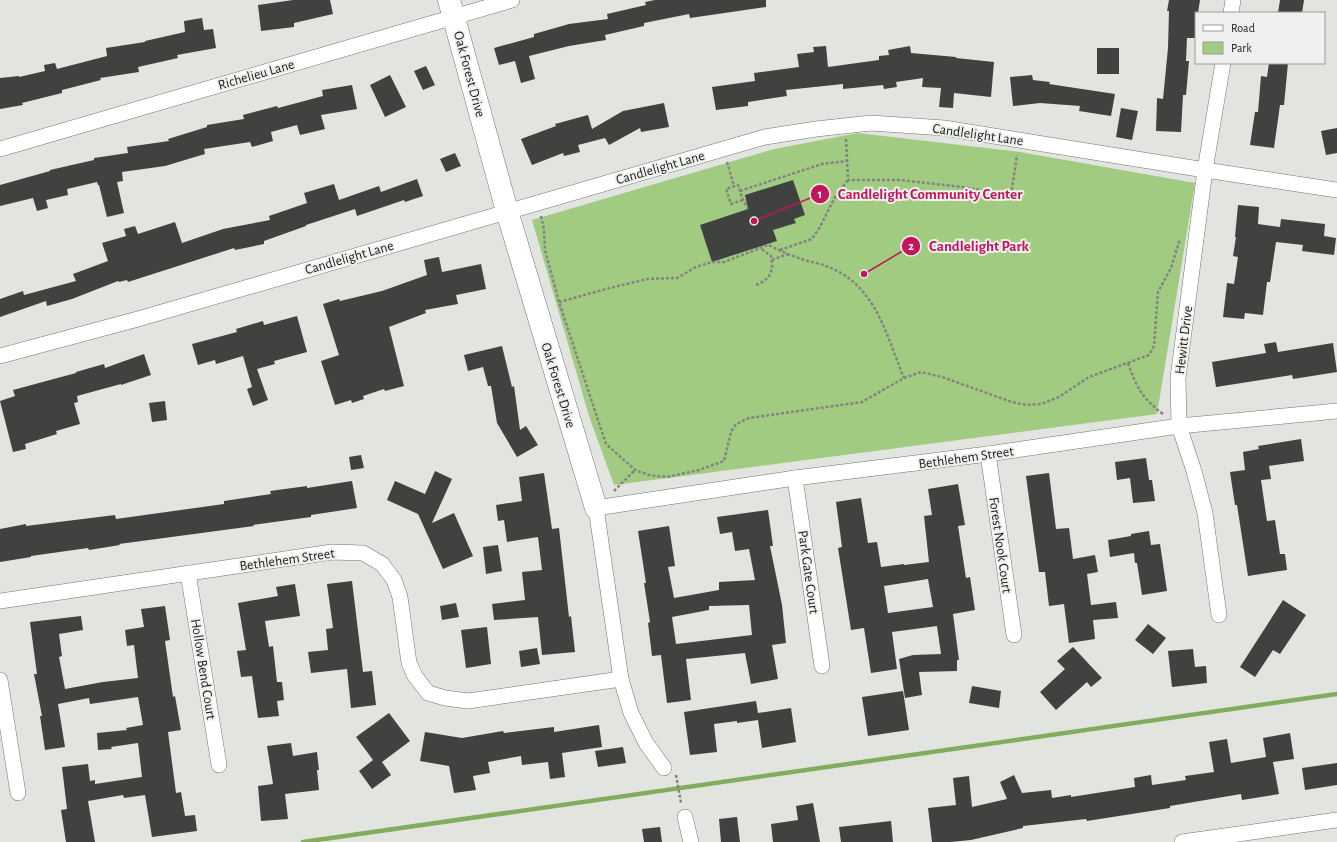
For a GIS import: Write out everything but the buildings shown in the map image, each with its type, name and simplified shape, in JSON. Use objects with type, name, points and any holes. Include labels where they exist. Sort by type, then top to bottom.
[{"type":"street","name":"Richelieu Lane","points":[[0,149],[451,8],[512,0]]},
{"type":"street","points":[[1231,12],[1233,0]]},
{"type":"street","name":"Oak Forest Drive","points":[[451,8],[507,211],[596,508],[621,679],[631,713],[646,743],[669,769]]},
{"type":"street","name":"Hewitt Drive","points":[[1218,615],[1205,513],[1194,471],[1179,426],[1178,378],[1205,170],[1223,64]]},
{"type":"street","name":"Candlelight Lane","points":[[0,356],[138,319],[765,137],[816,129],[871,123],[944,128],[1337,190]]},
{"type":"street","name":"Bethlehem Street","points":[[596,508],[795,478],[988,454],[1179,426],[1337,412]]},
{"type":"street","name":"Forest Nook Court","points":[[988,454],[1014,635]]},
{"type":"street","name":"Park Gate Court","points":[[795,478],[822,666]]},
{"type":"street","name":"Bethlehem Street","points":[[0,601],[332,552],[363,553],[382,564],[394,580],[400,597],[408,663],[415,676],[428,692],[445,698],[468,701],[621,679]]},
{"type":"street","name":"Hollow Bend Court","points":[[188,573],[219,765]]},
{"type":"street","points":[[0,680],[18,793]]},
{"type":"street","points":[[684,813],[691,842]]},
{"type":"street","points":[[1182,842],[1337,820]]},
{"type":"path","points":[[779,250],[812,239],[820,227],[835,197],[848,180],[844,126]]},
{"type":"path","points":[[723,149],[734,186]]},
{"type":"path","points":[[848,180],[900,180],[962,187],[1011,195],[1017,155]]},
{"type":"path","points":[[740,191],[797,171],[822,164],[847,161]]},
{"type":"path","points":[[743,200],[731,204],[726,189],[738,185],[748,209]]},
{"type":"path","points":[[536,203],[543,221],[545,250],[559,302],[606,444],[635,470],[649,476],[667,477],[699,470],[724,461],[731,432],[736,424],[749,418],[862,402],[904,378],[921,372],[942,377],[1012,402],[1027,405],[1041,404],[1059,397],[1089,377],[1149,355],[1154,346],[1158,292],[1171,268],[1181,236]]},
{"type":"path","points":[[559,302],[647,279],[677,278],[696,267],[712,262],[724,262],[768,245],[801,259],[827,266],[849,278],[866,295],[882,320],[904,378]]},
{"type":"path","points":[[756,285],[764,282],[769,276],[773,265],[771,256],[760,248]]},
{"type":"path","points":[[772,260],[788,254]]},
{"type":"path","points":[[1128,363],[1136,386],[1149,404],[1179,426]]},
{"type":"path","points":[[669,769],[684,813]]},
{"type":"green space","points":[[858,133],[1020,152],[1195,183],[1157,414],[614,485],[589,416],[532,220],[774,149]]},
{"type":"waterway","points":[[303,842],[1337,694]]},
{"type":"place","name":"Candlelight Community Center","points":[[754,221]]},
{"type":"place","name":"Candlelight Park","points":[[864,274]]}]
